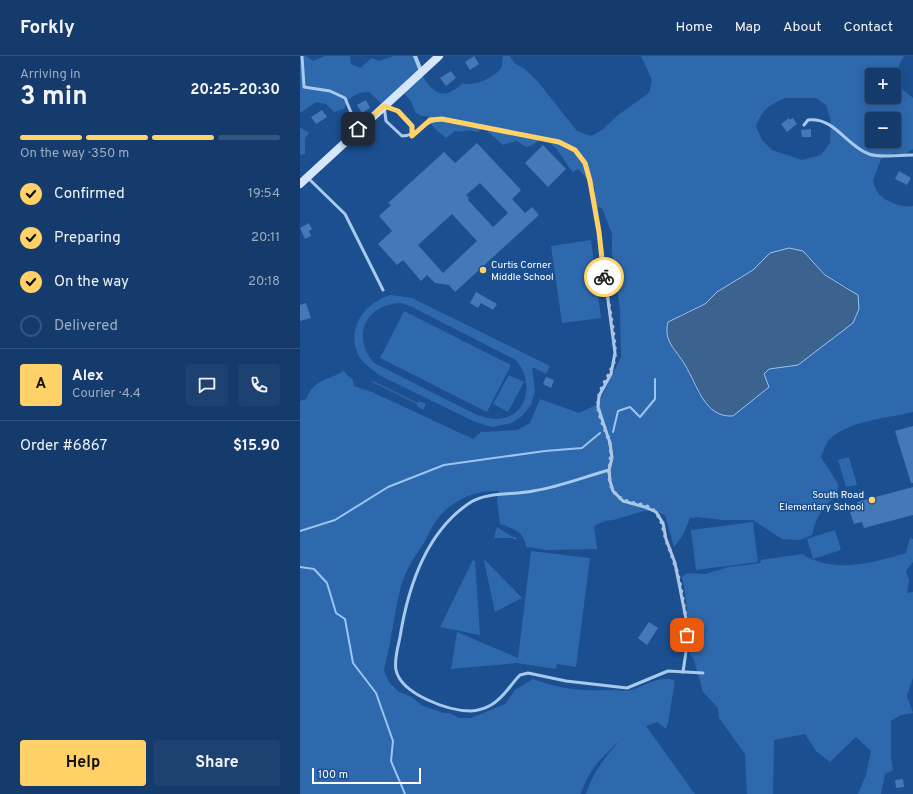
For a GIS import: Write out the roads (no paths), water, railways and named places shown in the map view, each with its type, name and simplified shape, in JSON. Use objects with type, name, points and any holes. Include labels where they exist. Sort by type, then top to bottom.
[{"type":"street","points":[[415,56],[421,71]]},
{"type":"street","points":[[300,184],[439,56]]},
{"type":"lane","points":[[302,56],[304,87],[330,91],[345,98],[358,129]]},
{"type":"lane","points":[[412,136],[412,126],[398,111],[384,106],[386,121],[402,136],[412,136],[430,120],[442,119],[559,142],[575,150],[585,163],[590,181],[599,232],[615,353],[611,374],[599,396],[598,407],[610,443],[612,458],[609,470],[613,491],[623,501],[645,506],[656,512],[663,523],[666,539],[675,563],[687,624],[687,645],[683,672]]},
{"type":"lane","points":[[804,125],[808,120],[818,119],[829,124],[856,147],[870,154],[913,155]]},
{"type":"lane","points":[[308,177],[345,214],[383,290]]},
{"type":"lane","points":[[609,470],[534,491],[495,496],[473,501],[457,512],[442,529],[427,552],[412,580],[404,610],[396,664],[399,679],[416,693],[437,704],[461,710],[473,711],[490,705],[500,698],[520,675],[528,673],[566,681],[627,688],[668,671],[703,673]]},
{"type":"waterway","points":[[613,432],[618,411],[630,407],[640,417],[655,399],[655,379]]},
{"type":"waterway","points":[[300,531],[335,520],[388,487],[444,465],[545,451],[582,448],[600,433]]},
{"type":"waterway","points":[[300,567],[314,569],[327,583],[336,613],[345,619],[353,663],[376,693],[393,741],[391,761],[405,794]]},
{"type":"place","name":"Curtis Corner Middle School","points":[[483,270]]},
{"type":"place","name":"South Road Elementary School","points":[[872,500]]}]
